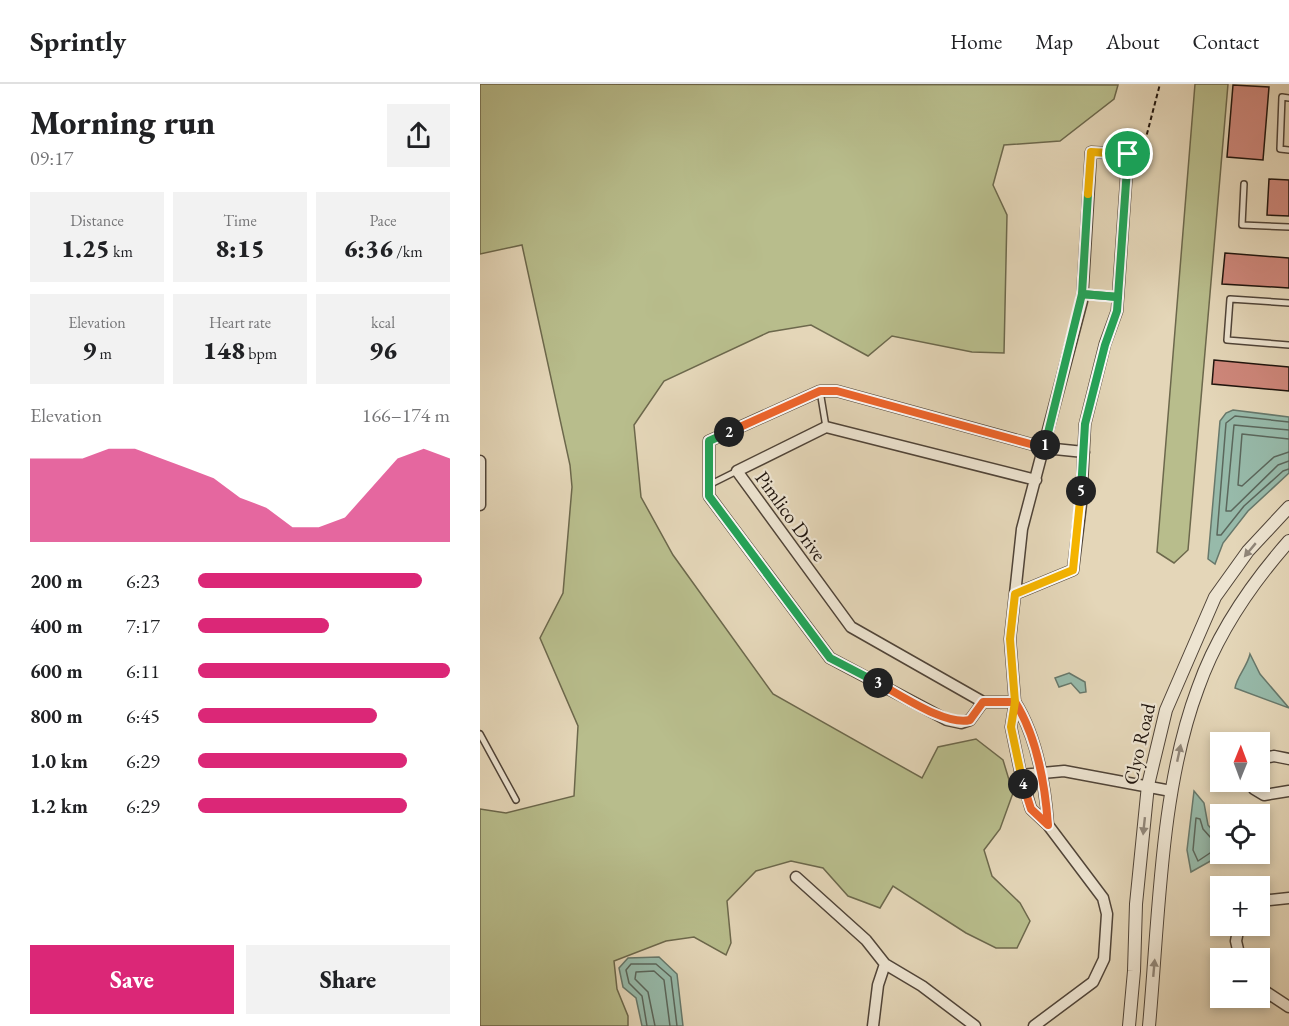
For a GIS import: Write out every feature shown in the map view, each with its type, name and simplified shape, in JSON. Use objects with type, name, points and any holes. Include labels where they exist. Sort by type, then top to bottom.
[{"type":"street","points":[[1015,594],[1073,570],[1085,424],[1105,345],[1117,311],[1128,154],[1091,152],[1082,294],[1045,448],[1022,529],[1010,639],[1015,702],[1011,727],[1031,809],[1048,825],[1103,898],[1107,914],[1104,959],[1093,982],[1051,1021],[1034,1026]]},
{"type":"street","points":[[983,702],[970,720],[961,723],[947,720],[830,658],[709,496],[709,441],[820,391],[851,393],[1045,448],[1084,452]]},
{"type":"street","points":[[826,427],[1036,480]]},
{"type":"street","name":"Pimlico Drive","points":[[826,427],[737,471],[851,627],[983,702],[1015,702]]},
{"type":"street","points":[[480,461],[480,505]]},
{"type":"street","name":"Clyo Road","points":[[1129,1026],[1134,971],[1136,904],[1148,785],[1166,710],[1215,597],[1248,551],[1289,507]]},
{"type":"street","points":[[1149,1026],[1171,791],[1198,687],[1229,622],[1289,541]]},
{"type":"street","points":[[1015,702],[1029,724],[1048,825]]},
{"type":"street","points":[[1270,756],[1289,759]]},
{"type":"street","points":[[1021,775],[1064,771],[1171,791]]},
{"type":"street","points":[[1259,792],[1264,795],[1289,791]]},
{"type":"street","points":[[796,876],[866,940],[885,964],[922,986],[975,1026]]},
{"type":"street","points":[[1270,901],[1289,898]]},
{"type":"street","points":[[873,1026],[878,985],[885,964]]},
{"type":"street","points":[[1270,994],[1289,1006]]},
{"type":"lane","points":[[1289,98],[1282,98],[1280,149],[1289,150]]},
{"type":"lane","points":[[1244,184],[1242,225],[1289,227]]},
{"type":"lane","points":[[1082,294],[1118,297]]},
{"type":"lane","points":[[1289,303],[1230,298],[1227,340],[1289,345]]},
{"type":"lane","points":[[820,391],[826,427]]},
{"type":"lane","points":[[709,485],[737,471]]},
{"type":"lane","points":[[480,734],[516,800]]},
{"type":"path","points":[[1143,149],[1160,84]]},
{"type":"green space","points":[[480,84],[1118,85],[1114,99],[1060,141],[1004,145],[993,185],[1007,215],[1004,353],[972,352],[892,336],[868,356],[811,325],[769,332],[664,381],[634,425],[641,497],[673,555],[773,694],[922,778],[938,747],[976,739],[1003,760],[1013,793],[1000,829],[984,850],[992,876],[1020,903],[1030,921],[1017,948],[996,948],[966,933],[893,886],[880,908],[848,896],[823,868],[791,861],[756,871],[727,901],[731,943],[726,955],[694,937],[666,941],[614,961],[617,989],[628,1016],[628,1026],[480,1026],[480,809],[506,813],[574,796],[578,726],[540,638],[563,593],[572,487],[570,465],[522,245],[480,254]]},
{"type":"green space","points":[[1195,84],[1228,84],[1188,550],[1174,563],[1157,552]]},
{"type":"water","points":[[1233,410],[1289,417],[1289,473],[1248,511],[1223,543],[1215,564],[1208,559],[1220,421],[1226,413]]},
{"type":"water","points":[[1250,654],[1260,674],[1289,708],[1235,688]]},
{"type":"water","points":[[1069,673],[1085,682],[1086,692],[1080,693],[1071,683],[1059,687],[1055,678]]},
{"type":"water","points":[[1194,791],[1204,803],[1210,827],[1210,861],[1191,872],[1187,850]]},
{"type":"water","points":[[659,957],[677,974],[683,1026],[642,1026],[636,998],[623,987],[619,968],[628,958]]},
{"type":"building","points":[[1233,85],[1269,87],[1263,160],[1227,157]]},
{"type":"building","points":[[1269,179],[1289,180],[1289,216],[1267,215]]},
{"type":"building","points":[[1225,253],[1289,258],[1289,288],[1222,284]]},
{"type":"building","points":[[1214,360],[1289,367],[1289,391],[1212,384]]},
{"type":"route","points":[[1128,154],[1091,152],[1082,294],[1118,297],[1117,311],[1105,345],[1085,424],[1081,504],[1073,570],[1015,594],[1011,615],[1011,668],[1015,702],[1011,727],[1031,809],[1048,825],[1046,802],[1029,724],[1015,702],[983,702],[970,720],[961,723],[947,720],[830,658],[709,496],[709,441],[820,391],[837,391],[1045,448],[1073,340],[1082,294],[1118,297],[1128,154]]}]
